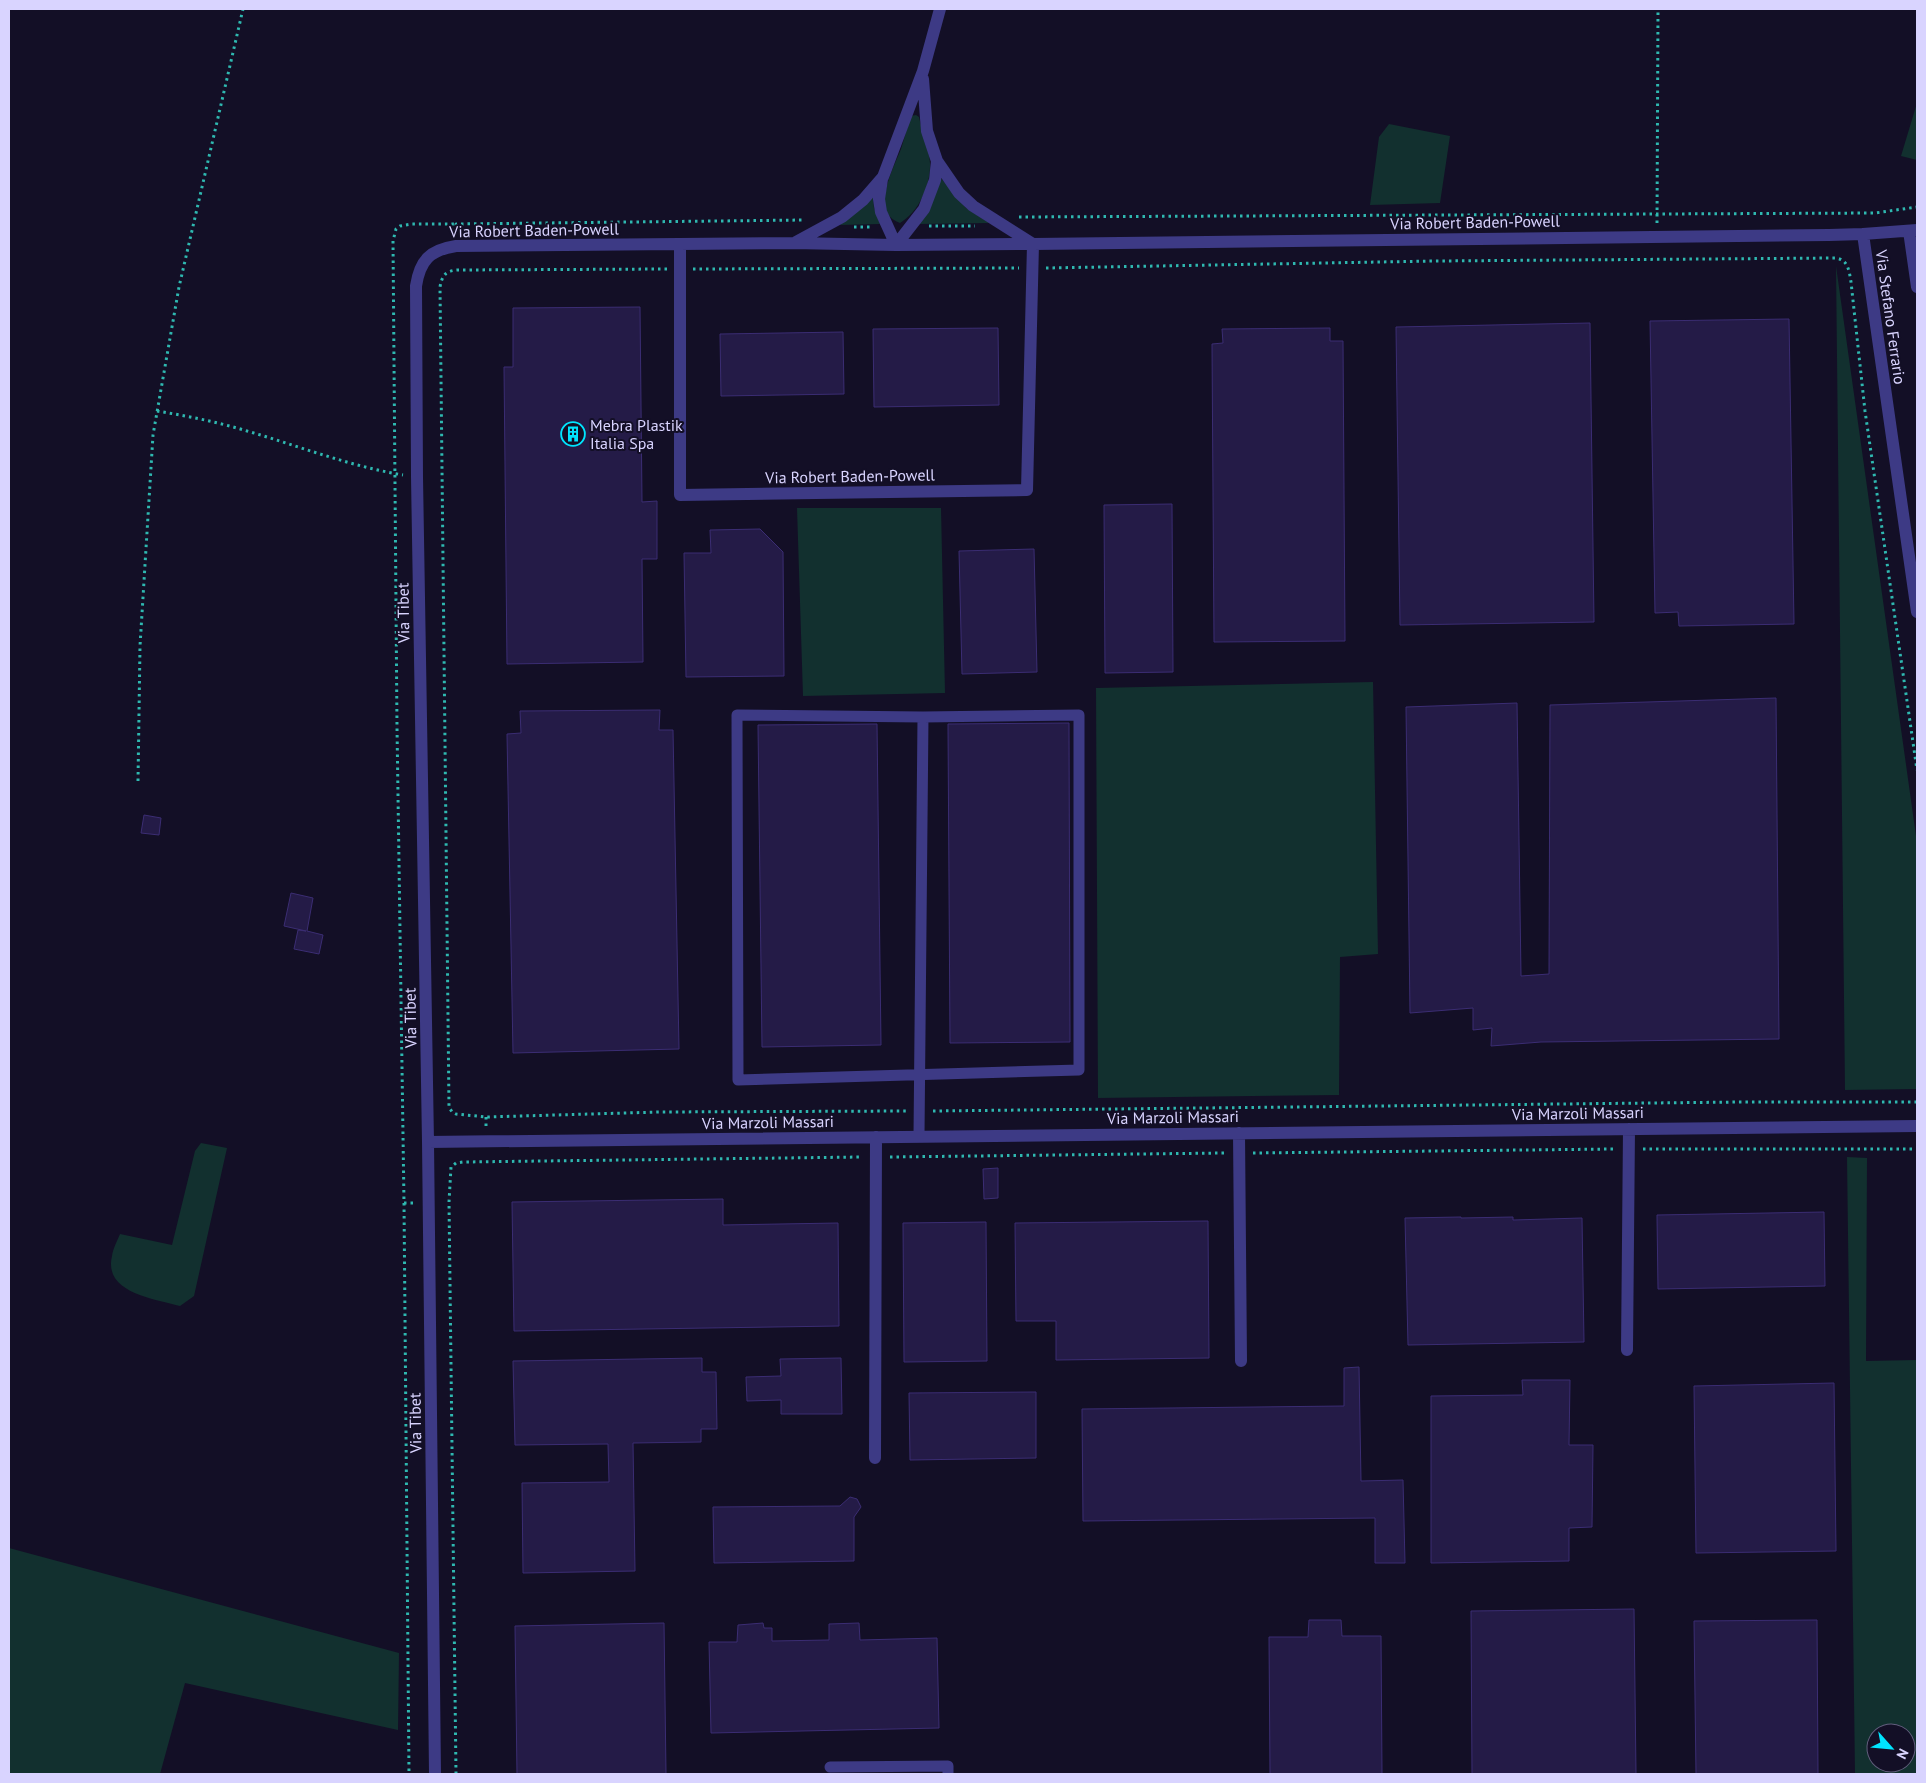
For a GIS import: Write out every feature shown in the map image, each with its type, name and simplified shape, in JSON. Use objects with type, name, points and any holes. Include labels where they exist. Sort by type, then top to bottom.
[{"type":"street","points":[[937,161],[930,195],[924,209],[913,226],[896,245],[881,212],[879,199],[882,177],[923,71],[940,9]]},
{"type":"street","points":[[923,71],[927,131],[937,161],[959,193],[973,206],[1033,244]]},
{"type":"street","points":[[793,243],[842,217],[863,200],[882,177]]},
{"type":"street","name":"Via Robert Baden-Powell","points":[[424,262],[436,251],[456,246],[793,243],[896,245],[1033,244],[1863,234],[1913,230]]},
{"type":"street","name":"Via Stefano Ferrario","points":[[1913,230],[1917,287]]},
{"type":"street","name":"Via Stefano Ferrario","points":[[1863,234],[1917,612]]},
{"type":"street","name":"Via Robert Baden-Powell","points":[[680,244],[680,495],[1026,490],[1033,244]]},
{"type":"street","name":"Via Tibet","points":[[424,262],[419,269],[416,286],[417,477],[429,1202],[435,1774]]},
{"type":"street","name":"Via Marzoli Massari","points":[[428,1142],[1917,1126]]},
{"type":"street","points":[[1626,1350],[1629,1129]]},
{"type":"street","points":[[1239,1133],[1241,1361]]},
{"type":"street","points":[[875,1458],[876,1137]]},
{"type":"lane","points":[[738,715],[923,717],[1079,716],[1079,1070],[738,1080],[738,715]]},
{"type":"lane","points":[[919,1136],[923,717]]},
{"type":"lane","points":[[830,1767],[948,1766],[948,1774]]},
{"type":"path","points":[[138,781],[140,646],[153,435],[179,287],[243,9]]},
{"type":"path","points":[[1657,236],[1658,9]]},
{"type":"path","points":[[913,226],[991,226],[1006,218],[1875,213],[1917,207]]},
{"type":"path","points":[[409,1774],[404,1203],[394,473],[394,235],[400,226],[405,225],[456,224],[817,220],[840,227],[888,226]]},
{"type":"path","points":[[456,224],[456,246]]},
{"type":"path","points":[[1917,770],[1865,411],[1848,267],[1842,259],[1464,260],[1033,268],[457,270],[446,273],[441,277],[445,826],[449,1107],[452,1112],[486,1117],[660,1112],[1917,1102]]},
{"type":"path","points":[[157,411],[193,417],[246,430],[323,456],[377,470],[417,477]]},
{"type":"path","points":[[456,1774],[449,1202],[451,1167],[456,1163],[1629,1149],[1917,1148]]},
{"type":"path","points":[[404,1203],[429,1202]]},
{"type":"green space","points":[[1917,103],[1917,160],[1901,156]]},
{"type":"green space","points":[[916,115],[919,117],[927,145],[930,171],[926,188],[918,205],[900,223],[891,218],[886,210],[886,189],[911,116]]},
{"type":"green space","points":[[1389,124],[1450,136],[1440,203],[1370,205],[1379,137]]},
{"type":"green space","points":[[940,177],[966,208],[989,223],[918,224]]},
{"type":"green space","points":[[873,196],[874,208],[880,224],[840,225]]},
{"type":"green space","points":[[1836,266],[1917,843],[1917,1089],[1845,1090]]},
{"type":"green space","points":[[797,508],[941,508],[945,693],[803,696]]},
{"type":"green space","points":[[1373,682],[1378,954],[1340,957],[1339,1095],[1098,1098],[1096,688]]},
{"type":"green space","points":[[201,1143],[227,1148],[194,1296],[180,1306],[145,1297],[123,1286],[115,1278],[111,1268],[112,1256],[120,1234],[172,1245],[195,1151]]},
{"type":"green space","points":[[1847,1157],[1867,1158],[1866,1361],[1917,1360],[1917,1774],[1855,1774]]},
{"type":"green space","points":[[9,1548],[399,1653],[398,1730],[185,1683],[160,1774],[9,1774]]},
{"type":"building","name":"Mebra Plastik Italia Spa","points":[[640,307],[642,502],[657,501],[657,559],[642,559],[643,662],[507,664],[504,367],[513,367],[513,308]]},
{"type":"building","points":[[1789,319],[1794,624],[1679,626],[1678,612],[1655,613],[1650,321]]},
{"type":"building","points":[[1590,323],[1594,622],[1400,625],[1396,327]]},
{"type":"building","points":[[998,328],[999,405],[874,407],[873,329]]},
{"type":"building","points":[[1330,328],[1330,341],[1343,341],[1345,641],[1214,642],[1212,344],[1223,343],[1222,329]]},
{"type":"building","points":[[843,332],[844,394],[721,396],[720,334]]},
{"type":"building","points":[[1172,504],[1173,672],[1105,673],[1104,505]]},
{"type":"building","points":[[760,529],[783,552],[784,676],[686,677],[684,553],[711,553],[710,530]]},
{"type":"building","points":[[1034,549],[1037,672],[962,674],[959,551]]},
{"type":"building","points":[[1776,698],[1779,1039],[1541,1042],[1491,1046],[1492,1028],[1473,1030],[1473,1008],[1410,1013],[1406,707],[1517,703],[1521,976],[1549,974],[1550,705]]},
{"type":"building","points":[[660,710],[659,730],[673,730],[679,1049],[513,1053],[507,734],[521,733],[520,711]]},
{"type":"building","points":[[1069,723],[1070,1042],[950,1043],[948,724]]},
{"type":"building","points":[[877,724],[881,1045],[762,1047],[758,725]]},
{"type":"building","points":[[144,815],[161,818],[159,835],[141,833]]},
{"type":"building","points":[[291,893],[313,898],[307,931],[323,935],[319,954],[294,949],[298,930],[306,931],[284,926]]},
{"type":"building","points":[[998,1168],[998,1198],[984,1199],[983,1169]]},
{"type":"building","points":[[723,1199],[723,1225],[838,1223],[839,1326],[514,1331],[512,1202]]},
{"type":"building","points":[[1824,1212],[1825,1286],[1658,1289],[1657,1215]]},
{"type":"building","points":[[1513,1217],[1513,1220],[1582,1218],[1584,1342],[1408,1345],[1405,1218]]},
{"type":"building","points":[[1208,1221],[1209,1358],[1056,1360],[1056,1321],[1016,1321],[1015,1223]]},
{"type":"building","points":[[986,1222],[987,1361],[904,1362],[903,1223]]},
{"type":"building","points":[[702,1358],[702,1372],[716,1372],[717,1429],[701,1429],[701,1442],[633,1443],[635,1571],[523,1573],[522,1483],[609,1482],[608,1444],[515,1445],[513,1361]]},
{"type":"building","points":[[841,1358],[842,1414],[781,1414],[781,1400],[747,1401],[746,1377],[781,1376],[780,1359]]},
{"type":"building","points":[[1359,1367],[1361,1481],[1403,1480],[1405,1563],[1375,1563],[1375,1518],[1083,1521],[1082,1409],[1344,1406],[1344,1368]]},
{"type":"building","points":[[1522,1380],[1570,1380],[1569,1445],[1593,1445],[1592,1527],[1569,1528],[1569,1561],[1431,1563],[1431,1396],[1523,1395]]},
{"type":"building","points":[[1834,1383],[1836,1551],[1696,1553],[1694,1386]]},
{"type":"building","points":[[1036,1392],[1036,1458],[910,1460],[909,1393]]},
{"type":"building","points":[[850,1497],[857,1499],[861,1507],[854,1517],[854,1561],[714,1563],[713,1507],[840,1506]]},
{"type":"building","points":[[1634,1609],[1636,1774],[1472,1774],[1471,1611]]},
{"type":"building","points":[[1309,1620],[1341,1620],[1342,1636],[1381,1636],[1382,1774],[1270,1774],[1269,1637],[1308,1637]]},
{"type":"building","points":[[1817,1620],[1818,1774],[1696,1774],[1694,1621]]},
{"type":"building","points":[[664,1623],[666,1774],[517,1774],[515,1626]]},
{"type":"building","points":[[763,1623],[764,1628],[772,1628],[772,1641],[829,1640],[829,1624],[859,1623],[860,1640],[937,1638],[939,1728],[711,1733],[709,1642],[737,1642],[738,1625]]},
{"type":"place","name":"Mebra Plastik Italia Spa","points":[[573,434]]}]
